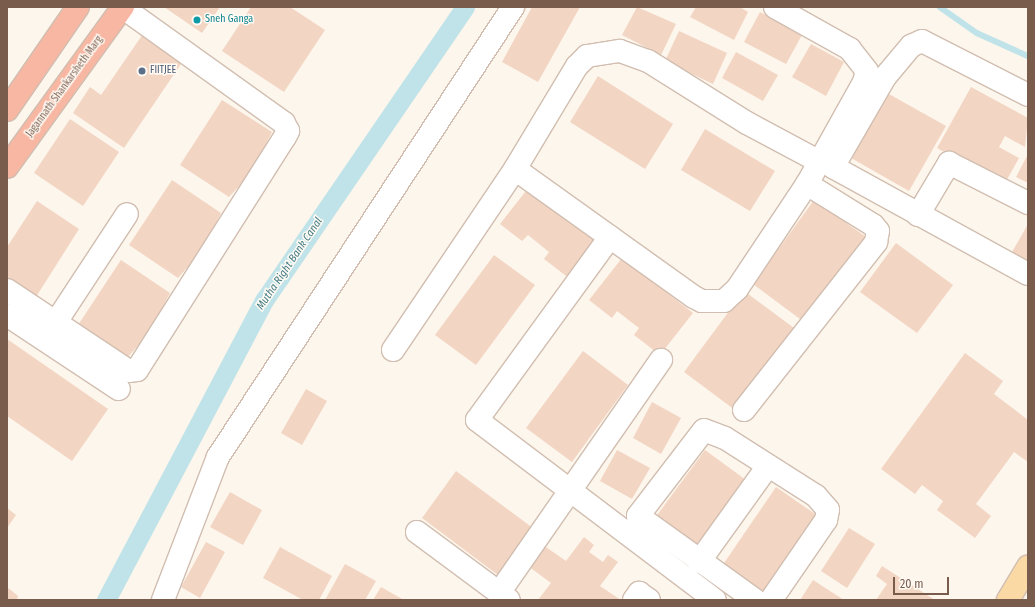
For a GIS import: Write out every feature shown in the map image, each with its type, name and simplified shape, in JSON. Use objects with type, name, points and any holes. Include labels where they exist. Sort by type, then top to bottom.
[{"type":"highway","points":[[7,110],[78,7]]},
{"type":"highway","name":"Jagannath Shankarsheth Marg","points":[[7,167],[122,7]]},
{"type":"main road","points":[[1008,600],[1028,567]]},
{"type":"street","points":[[7,290],[129,371],[137,370],[288,131],[284,123],[122,7]]},
{"type":"street","points":[[163,600],[218,457],[513,7]]},
{"type":"street","points":[[515,169],[694,297],[714,303],[724,301],[737,289],[807,184],[867,71],[850,49],[775,7]]},
{"type":"street","points":[[1028,95],[922,41],[911,46],[899,59],[833,167],[1028,274]]},
{"type":"street","points":[[393,350],[515,169],[577,66],[587,56],[620,51],[648,61],[747,124],[820,162]]},
{"type":"street","points":[[918,215],[949,163],[1028,203]]},
{"type":"street","points":[[744,410],[876,242],[878,231],[873,225],[807,184]]},
{"type":"street","points":[[56,322],[127,214]]},
{"type":"street","points":[[610,237],[477,420],[715,600]]},
{"type":"street","points":[[7,315],[119,389]]},
{"type":"street","points":[[417,532],[504,596],[569,489],[661,360]]},
{"type":"street","points":[[755,600],[699,562],[638,516],[704,430],[725,438],[816,496],[828,510],[826,520],[771,600]]},
{"type":"street","points":[[699,562],[768,466]]},
{"type":"street","points":[[634,600],[639,593],[649,600]]},
{"type":"building","name":"Sneh Ganga","points":[[164,7],[220,7],[202,33]]},
{"type":"building","points":[[251,7],[290,7],[325,30],[284,92],[222,51]]},
{"type":"building","points":[[532,7],[580,7],[538,82],[502,62]]},
{"type":"building","points":[[637,7],[676,24],[661,55],[622,35]]},
{"type":"building","points":[[696,7],[740,7],[748,12],[734,40],[690,17]]},
{"type":"building","points":[[760,12],[802,35],[786,64],[744,42]]},
{"type":"building","points":[[145,31],[185,58],[124,148],[73,113],[90,87],[101,95]]},
{"type":"building","points":[[679,31],[727,53],[713,84],[665,61]]},
{"type":"building","points":[[811,44],[844,62],[826,96],[792,77]]},
{"type":"building","points":[[736,52],[778,75],[763,101],[722,78]]},
{"type":"building","points":[[598,76],[673,124],[645,169],[570,122]]},
{"type":"building","points":[[971,87],[1028,118],[1025,147],[1005,136],[999,147],[1019,158],[1004,185],[937,148]]},
{"type":"building","points":[[880,89],[946,126],[909,191],[844,154]]},
{"type":"building","points":[[222,100],[272,132],[251,173],[229,197],[180,165]]},
{"type":"building","points":[[70,119],[119,152],[83,206],[34,173]]},
{"type":"building","points":[[705,129],[775,171],[750,211],[681,170]]},
{"type":"building","points":[[1028,154],[1028,183],[1016,177]]},
{"type":"building","points":[[172,180],[221,213],[200,253],[178,278],[129,245]]},
{"type":"building","points":[[533,182],[603,237],[570,279],[544,259],[549,252],[528,235],[522,241],[500,224]]},
{"type":"building","points":[[814,200],[866,237],[804,322],[753,284]]},
{"type":"building","points":[[37,201],[79,229],[36,297],[7,278],[7,247]]},
{"type":"building","points":[[1028,224],[1028,273],[1007,261]]},
{"type":"building","points":[[896,243],[953,285],[917,333],[860,292]]},
{"type":"building","points":[[494,255],[535,285],[476,365],[435,335]]},
{"type":"building","points":[[622,258],[693,313],[660,355],[634,335],[639,328],[617,311],[612,318],[589,300]]},
{"type":"building","points":[[121,260],[170,293],[149,333],[127,358],[78,325]]},
{"type":"building","points":[[744,291],[798,331],[739,413],[684,372]]},
{"type":"building","points":[[7,339],[108,409],[72,461],[7,416]]},
{"type":"building","points":[[583,351],[628,385],[572,462],[526,428]]},
{"type":"building","points":[[965,353],[1003,381],[994,394],[1028,420],[1028,462],[1014,452],[976,504],[991,516],[975,538],[937,510],[943,501],[922,485],[915,494],[881,469]]},
{"type":"building","points":[[306,389],[327,401],[302,445],[281,433]]},
{"type":"building","points":[[652,402],[681,418],[661,454],[633,438]]},
{"type":"building","points":[[617,450],[650,468],[632,499],[600,481]]},
{"type":"building","points":[[705,450],[746,480],[693,553],[652,522]]},
{"type":"building","points":[[456,471],[537,531],[502,578],[422,518]]},
{"type":"building","points":[[776,487],[818,516],[762,598],[720,569]]},
{"type":"building","points":[[230,492],[262,510],[243,545],[210,527]]},
{"type":"building","points":[[7,508],[16,515],[7,528]]},
{"type":"building","points":[[849,528],[875,544],[847,588],[821,571]]},
{"type":"building","points":[[584,537],[594,545],[589,552],[603,562],[608,555],[618,562],[600,586],[621,600],[538,600],[551,583],[528,566],[543,545],[566,561]]},
{"type":"building","points":[[206,542],[225,552],[200,598],[181,587]]},
{"type":"building","points":[[280,547],[332,576],[319,600],[303,600],[263,578]]},
{"type":"building","points":[[345,564],[376,581],[365,600],[325,600]]},
{"type":"building","points":[[882,566],[935,600],[876,600],[887,584],[876,576]]},
{"type":"building","points":[[813,580],[844,600],[800,600]]},
{"type":"building","points":[[7,587],[18,596],[17,600],[7,600]]},
{"type":"building","points":[[381,587],[404,600],[373,600]]},
{"type":"waterway","name":"Mutha Right Bank Canal","points":[[106,600],[265,299],[465,7]]},
{"type":"waterway","points":[[940,7],[977,33],[1028,56]]},
{"type":"place","name":"Sneh Ganga","points":[[197,20]]},
{"type":"place","name":"FIITJEE","points":[[142,71]]}]
